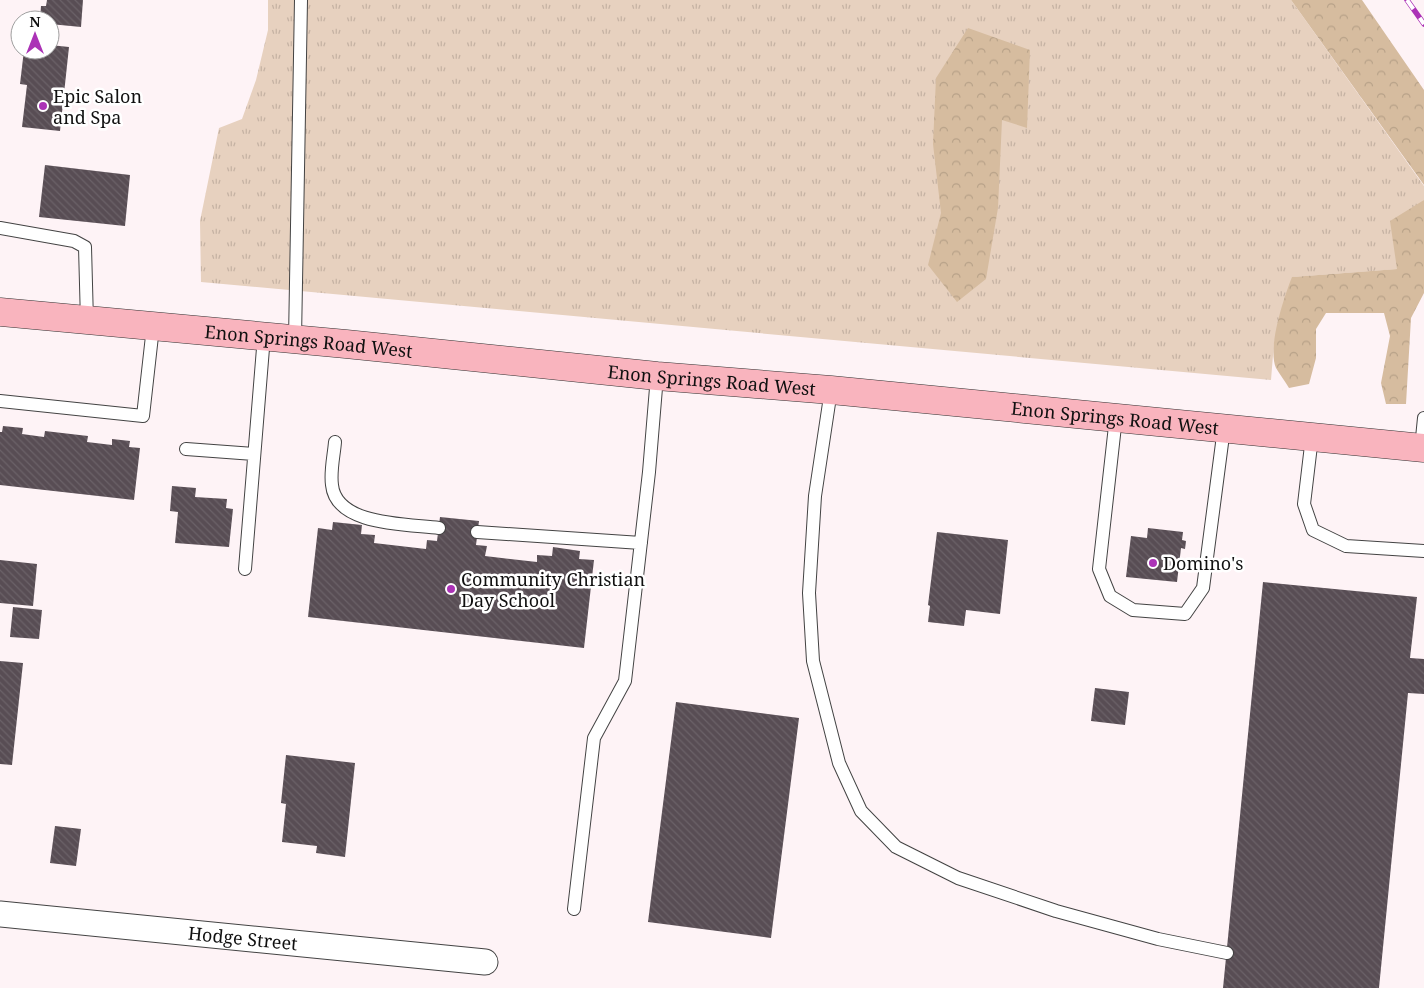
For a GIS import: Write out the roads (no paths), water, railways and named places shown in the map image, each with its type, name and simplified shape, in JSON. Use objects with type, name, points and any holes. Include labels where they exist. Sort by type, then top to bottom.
[{"type":"street","name":"Enon Springs Road West","points":[[0,312],[264,336],[657,376],[831,390],[1116,417],[1423,448]]},
{"type":"street","name":"Hodge Street","points":[[0,914],[485,962]]},
{"type":"lane","points":[[295,340],[301,0]]},
{"type":"lane","points":[[0,228],[74,241],[85,247],[87,321]]},
{"type":"lane","points":[[0,401],[143,416],[153,326]]},
{"type":"lane","points":[[245,569],[264,336]]},
{"type":"lane","points":[[574,909],[594,738],[625,681],[641,543],[657,376]]},
{"type":"lane","points":[[831,390],[815,496],[809,593],[813,661],[839,763],[861,811],[896,847],[958,878],[1056,910],[1158,940],[1227,953]]},
{"type":"lane","points":[[1116,417],[1099,569],[1110,596],[1133,610],[1185,614],[1202,588],[1224,428]]},
{"type":"lane","points":[[1423,448],[1424,418]]},
{"type":"lane","points":[[1312,436],[1304,504],[1313,530],[1346,546],[1424,551]]},
{"type":"lane","points":[[335,442],[331,484],[335,497],[347,509],[369,520],[439,528]]},
{"type":"lane","points":[[186,450],[254,454]]},
{"type":"lane","points":[[477,532],[641,543]]},
{"type":"railway","points":[[1407,0],[1424,24]]},
{"type":"place","name":"Epic Salon and Spa","points":[[43,106]]},
{"type":"place","name":"Domino's","points":[[1153,563]]},
{"type":"place","name":"Community Christian Day School","points":[[451,589]]}]
